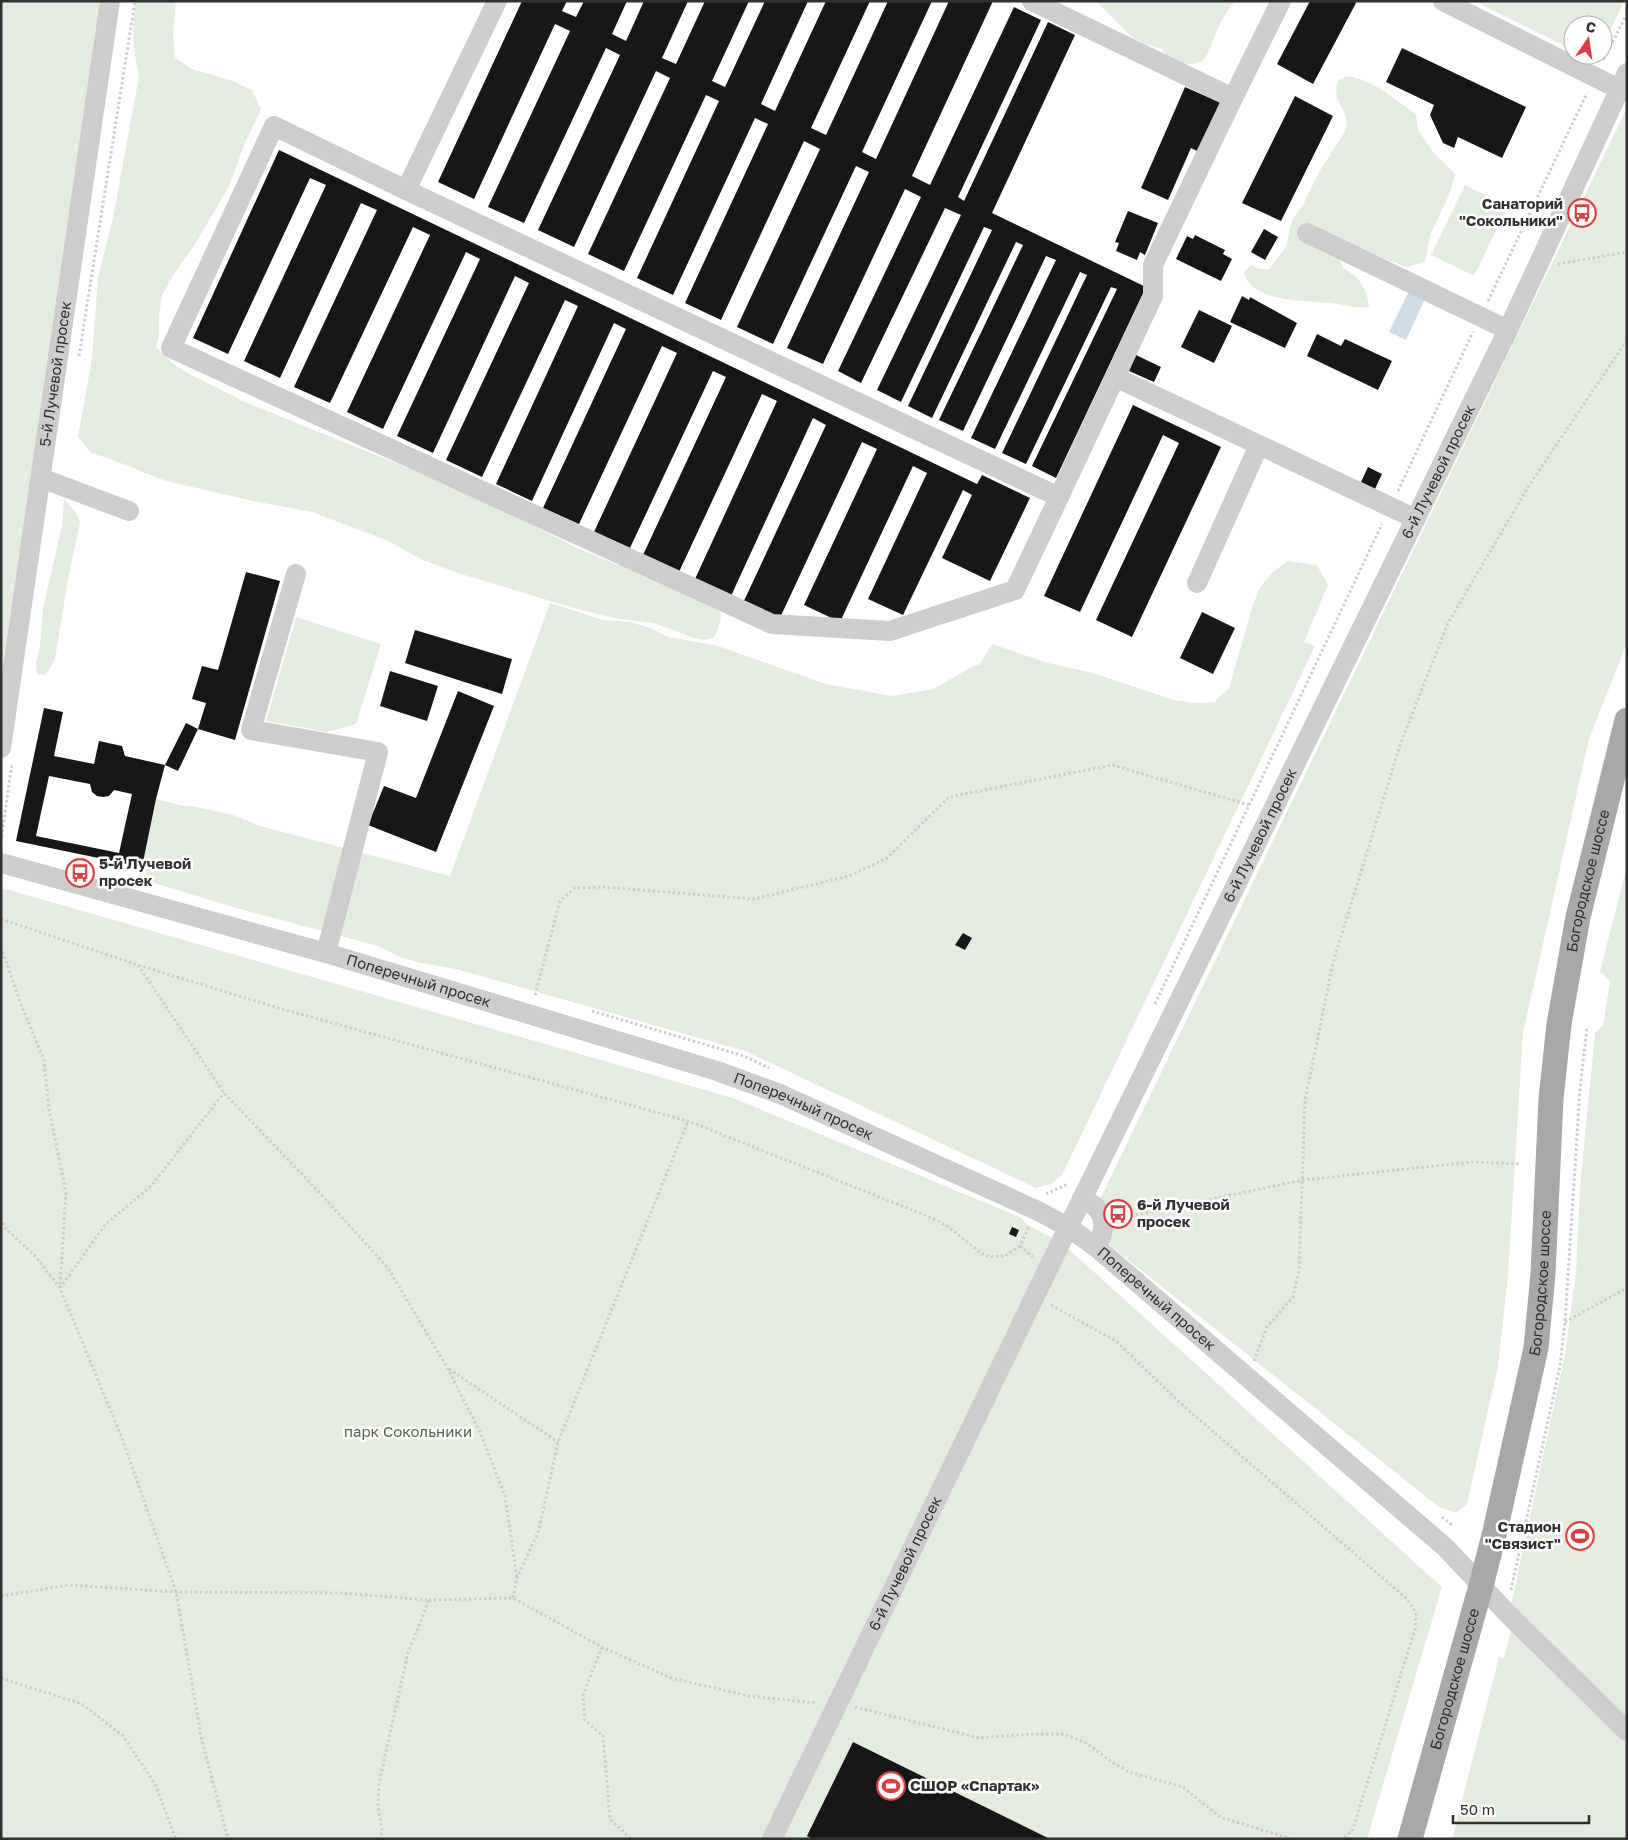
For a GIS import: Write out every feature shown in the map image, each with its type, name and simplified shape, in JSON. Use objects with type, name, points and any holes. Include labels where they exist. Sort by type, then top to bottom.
[{"type":"main road","name":"Богородское шоссе","points":[[1410,1839],[1481,1586],[1536,1348],[1543,1274],[1551,1099],[1559,1024],[1578,917],[1627,720]]},
{"type":"street","name":"5-й Лучевой просек","points":[[1,748],[110,1]]},
{"type":"street","points":[[406,190],[497,1]]},
{"type":"street","points":[[1032,1],[1233,98]]},
{"type":"street","points":[[1059,497],[274,126],[171,348],[772,624],[890,631],[1015,590],[1059,497],[1115,378],[1153,296],[1153,265],[1281,1]]},
{"type":"street","points":[[1443,1],[1595,77],[1623,81]]},
{"type":"street","name":"6-й Лучевой просек","points":[[772,1839],[1068,1227],[1076,1191],[1416,520],[1508,330],[1623,81]]},
{"type":"street","points":[[1307,233],[1508,330]]},
{"type":"street","points":[[1115,378],[1416,520]]},
{"type":"street","points":[[1196,584],[1259,445]]},
{"type":"street","points":[[41,478],[129,511]]},
{"type":"street","points":[[296,574],[251,730],[378,752],[326,953]]},
{"type":"street","name":"Поперечный просек","points":[[1,862],[326,953],[717,1071],[780,1094],[1036,1210],[1068,1227],[1096,1247],[1446,1548],[1481,1586],[1627,1731]]},
{"type":"street","points":[[1076,1191],[1095,1204],[1104,1221],[1101,1239],[1096,1247]]},
{"type":"path","points":[[1153,1008],[1595,77],[1627,14]]},
{"type":"path","points":[[1537,268],[1627,252]]},
{"type":"path","points":[[1254,1361],[1267,1327],[1293,1297],[1299,1270],[1304,1101],[1333,963],[1403,737],[1448,623],[1530,484],[1627,340]]},
{"type":"path","points":[[535,995],[560,901],[576,888],[602,887],[754,899],[849,876],[887,858],[949,796],[1112,764],[1249,805]]},
{"type":"path","points":[[1,920],[275,1008],[688,1121],[925,1215],[946,1225],[981,1253],[990,1257],[1005,1256],[1020,1246],[1031,1221]]},
{"type":"path","points":[[1,947],[22,1007],[44,1060],[49,1109],[66,1193],[60,1288]]},
{"type":"path","points":[[138,965],[224,1093],[318,1191],[388,1268],[448,1369],[480,1432],[505,1496],[517,1578]]},
{"type":"path","points":[[60,1288],[105,1225],[151,1186],[224,1093]]},
{"type":"path","points":[[513,1598],[517,1578],[539,1530],[558,1442],[688,1121]]},
{"type":"path","points":[[1118,1219],[1303,1180],[1472,1162],[1520,1164]]},
{"type":"path","points":[[1041,1196],[1076,1191]]},
{"type":"path","points":[[1,1218],[6,1230],[36,1257],[60,1288],[122,1438],[176,1592],[202,1742],[228,1839]]},
{"type":"path","points":[[1020,1246],[1032,1256]]},
{"type":"path","points":[[1565,1322],[1627,1288]]},
{"type":"path","points":[[1034,1297],[1116,1341],[1178,1402],[1407,1599],[1416,1613],[1415,1629],[1352,1829],[1343,1839]]},
{"type":"path","points":[[448,1369],[558,1442]]},
{"type":"path","points":[[1,1596],[68,1585],[176,1592],[342,1593],[429,1600],[513,1598],[602,1646],[671,1678],[748,1696],[818,1703]]},
{"type":"path","points":[[381,1839],[382,1830],[378,1807],[379,1783],[408,1653],[429,1600]]},
{"type":"path","points":[[602,1646],[583,1695],[585,1720],[603,1736],[610,1819],[631,1839]]},
{"type":"path","points":[[1,1678],[82,1704],[123,1736],[155,1784],[176,1839]]},
{"type":"path","points":[[838,1703],[979,1738],[1031,1734],[1064,1734],[1086,1743],[1129,1772],[1183,1787],[1220,1817],[1292,1839]]},
{"type":"green space","points":[[1,1],[103,1],[1,676]]},
{"type":"green space","points":[[136,1],[176,1],[173,35],[175,58],[192,69],[233,81],[252,90],[261,109],[243,148],[229,186],[162,296],[159,336],[156,347],[171,362],[189,374],[245,402],[440,481],[499,507],[575,547],[615,564],[638,569],[718,606],[721,618],[714,638],[704,640],[694,638],[654,623],[614,618],[574,608],[461,574],[423,560],[386,540],[312,512],[166,481],[91,453],[78,437],[92,358],[98,277],[113,218],[139,76],[133,39]]},
{"type":"green space","points":[[1096,1],[1235,1],[1220,25],[1206,56],[1197,63],[1190,64],[1174,61],[1162,49],[1146,45],[1131,36]]},
{"type":"green space","points":[[1474,1],[1624,1],[1613,25],[1613,15],[1563,15],[1563,45]]},
{"type":"green space","points":[[1348,76],[1375,86],[1416,114],[1418,130],[1434,153],[1455,174],[1450,192],[1430,236],[1425,262],[1406,267],[1346,244],[1339,250],[1340,260],[1344,269],[1362,284],[1367,295],[1369,307],[1294,300],[1268,295],[1257,290],[1248,282],[1244,272],[1251,265],[1260,269],[1269,269],[1286,247],[1292,220],[1303,205],[1319,172],[1344,133],[1347,123],[1337,98],[1336,88],[1339,80]]},
{"type":"green space","points":[[1627,108],[1627,643],[1589,739],[1523,1033],[1508,1276],[1498,1366],[1467,1504],[1456,1513],[1439,1507],[1107,1243],[1100,1199]]},
{"type":"green space","points":[[1465,185],[1508,206],[1474,276],[1431,255]]},
{"type":"green space","points":[[64,498],[76,513],[80,522],[55,659],[46,675],[37,674],[36,664],[40,646],[43,608],[62,526]]},
{"type":"green space","points":[[1287,561],[1317,565],[1328,585],[1304,642],[1315,646],[1062,1175],[1051,1184],[1036,1188],[745,1051],[456,969],[402,958],[378,946],[229,906],[151,882],[142,867],[156,799],[233,815],[260,826],[450,876],[550,603],[603,620],[630,622],[650,628],[669,637],[718,646],[826,684],[892,696],[933,689],[980,664],[992,644],[1048,663],[1093,673],[1174,700],[1194,703],[1214,702],[1229,688],[1259,589],[1271,574]]},
{"type":"green space","points":[[296,617],[381,644],[356,724],[327,732],[266,721]]},
{"type":"green space","points":[[1627,866],[1627,1839],[1452,1839],[1499,1657],[1504,1658],[1516,1610],[1511,1605],[1565,1354],[1576,1273],[1580,1187],[1595,1033],[1603,1025],[1610,982],[1600,971]]},
{"type":"green space","name":"парк Сокольники","points":[[6,889],[733,1098],[1022,1218],[1026,1224],[1061,1242],[1442,1587],[1367,1839],[1,1839],[1,890]]},
{"type":"water","points":[[1409,291],[1425,299],[1406,340],[1389,332]]},
{"type":"building","points":[[522,1],[567,1],[562,11],[576,17],[584,1],[627,1],[612,34],[626,41],[644,1],[688,1],[662,58],[676,64],[705,1],[749,1],[712,81],[725,87],[765,1],[808,1],[761,104],[775,111],[826,1],[870,1],[811,128],[826,135],[888,1],[932,1],[862,152],[876,159],[949,1],[993,1],[912,176],[930,185],[1014,7],[1041,20],[958,197],[964,201],[1048,22],[1075,35],[992,213],[1146,287],[1056,478],[1032,466],[1117,289],[1111,287],[1026,464],[1002,453],[1087,275],[1080,272],[995,449],[971,438],[1056,260],[1046,256],[963,431],[939,420],[1023,245],[1016,242],[932,418],[908,406],[992,230],[984,227],[901,402],[877,390],[961,215],[945,208],[861,383],[838,371],[921,197],[905,189],[823,364],[787,348],[869,172],[856,166],[773,344],[737,327],[820,149],[804,141],[721,320],[685,303],[768,124],[755,118],[673,295],[637,278],[719,101],[706,95],[624,271],[588,254],[670,78],[656,71],[574,247],[538,230],[620,55],[606,48],[524,223],[488,207],[570,31],[555,24],[474,199],[438,182]]},
{"type":"building","points":[[1310,1],[1353,1],[1356,3],[1313,84],[1277,64]]},
{"type":"building","points":[[1402,48],[1526,107],[1502,158],[1458,137],[1454,148],[1443,143],[1430,115],[1434,105],[1386,82]]},
{"type":"building","points":[[1185,87],[1221,103],[1199,152],[1191,148],[1168,200],[1141,188]]},
{"type":"building","points":[[1295,96],[1333,116],[1281,221],[1242,203]]},
{"type":"building","points":[[279,150],[977,484],[982,475],[1030,498],[990,581],[942,558],[972,495],[963,490],[903,615],[868,599],[927,473],[913,466],[840,622],[804,605],[877,449],[862,442],[779,620],[743,603],[826,425],[813,418],[731,596],[695,579],[777,401],[762,394],[679,572],[643,555],[726,377],[713,371],[630,548],[594,532],[677,353],[662,346],[579,524],[543,508],[626,329],[614,323],[532,501],[496,484],[578,306],[565,300],[482,477],[446,460],[529,283],[515,276],[433,453],[397,436],[480,259],[466,252],[383,429],[347,412],[430,235],[413,227],[330,403],[294,387],[377,210],[361,203],[280,378],[244,361],[326,185],[310,178],[228,354],[193,338]]},
{"type":"building","points":[[1128,211],[1158,223],[1145,255],[1140,252],[1137,260],[1116,251],[1119,243],[1115,242]]},
{"type":"building","points":[[1264,229],[1278,237],[1265,260],[1251,252]]},
{"type":"building","points":[[1195,235],[1225,250],[1223,254],[1232,259],[1221,281],[1176,259],[1187,236],[1193,239]]},
{"type":"building","points":[[1242,296],[1249,300],[1250,297],[1297,323],[1285,348],[1230,322]]},
{"type":"building","points":[[1199,310],[1232,326],[1214,363],[1181,347]]},
{"type":"building","points":[[1317,334],[1341,346],[1345,339],[1392,361],[1378,390],[1307,356]]},
{"type":"building","points":[[1136,355],[1161,367],[1154,382],[1129,371]]},
{"type":"building","points":[[1133,405],[1221,447],[1132,637],[1096,620],[1179,443],[1163,435],[1080,612],[1044,596]]},
{"type":"building","points":[[1368,467],[1382,474],[1375,489],[1361,482]]},
{"type":"building","points":[[246,572],[280,581],[235,740],[198,729],[206,703],[192,699],[202,666],[218,670]]},
{"type":"building","points":[[1202,612],[1235,628],[1213,674],[1180,658]]},
{"type":"building","points":[[415,630],[512,659],[502,694],[405,663]]},
{"type":"building","points":[[390,671],[438,686],[427,721],[380,706]]},
{"type":"building","points":[[458,691],[494,706],[436,852],[368,825],[384,786],[416,798]]},
{"type":"building","points":[[44,708],[63,712],[54,756],[94,764],[99,741],[122,746],[125,756],[165,765],[142,867],[16,841]],"holes":[[[49,776],[90,784],[92,792],[97,796],[109,796],[114,790],[132,794],[119,853],[36,836]]]},
{"type":"building","points":[[186,723],[198,729],[178,771],[165,765]]},
{"type":"building","points":[[963,933],[972,938],[965,950],[955,945]]},
{"type":"building","points":[[1012,1227],[1019,1230],[1016,1237],[1009,1234]]},
{"type":"building","name":"СШОР «Спартак»","points":[[853,1742],[1050,1839],[812,1839],[807,1836]]},
{"type":"place","name":"Санаторий \"Сокольники\"","points":[[1582,213]]},
{"type":"place","name":"5-й Лучевой просек","points":[[80,873]]},
{"type":"place","name":"6-й Лучевой просек","points":[[1118,1214]]},
{"type":"place","name":"Стадион \"Связист\"","points":[[1580,1536]]},
{"type":"place","name":"СШОР «Спартак»","points":[[891,1786]]}]
